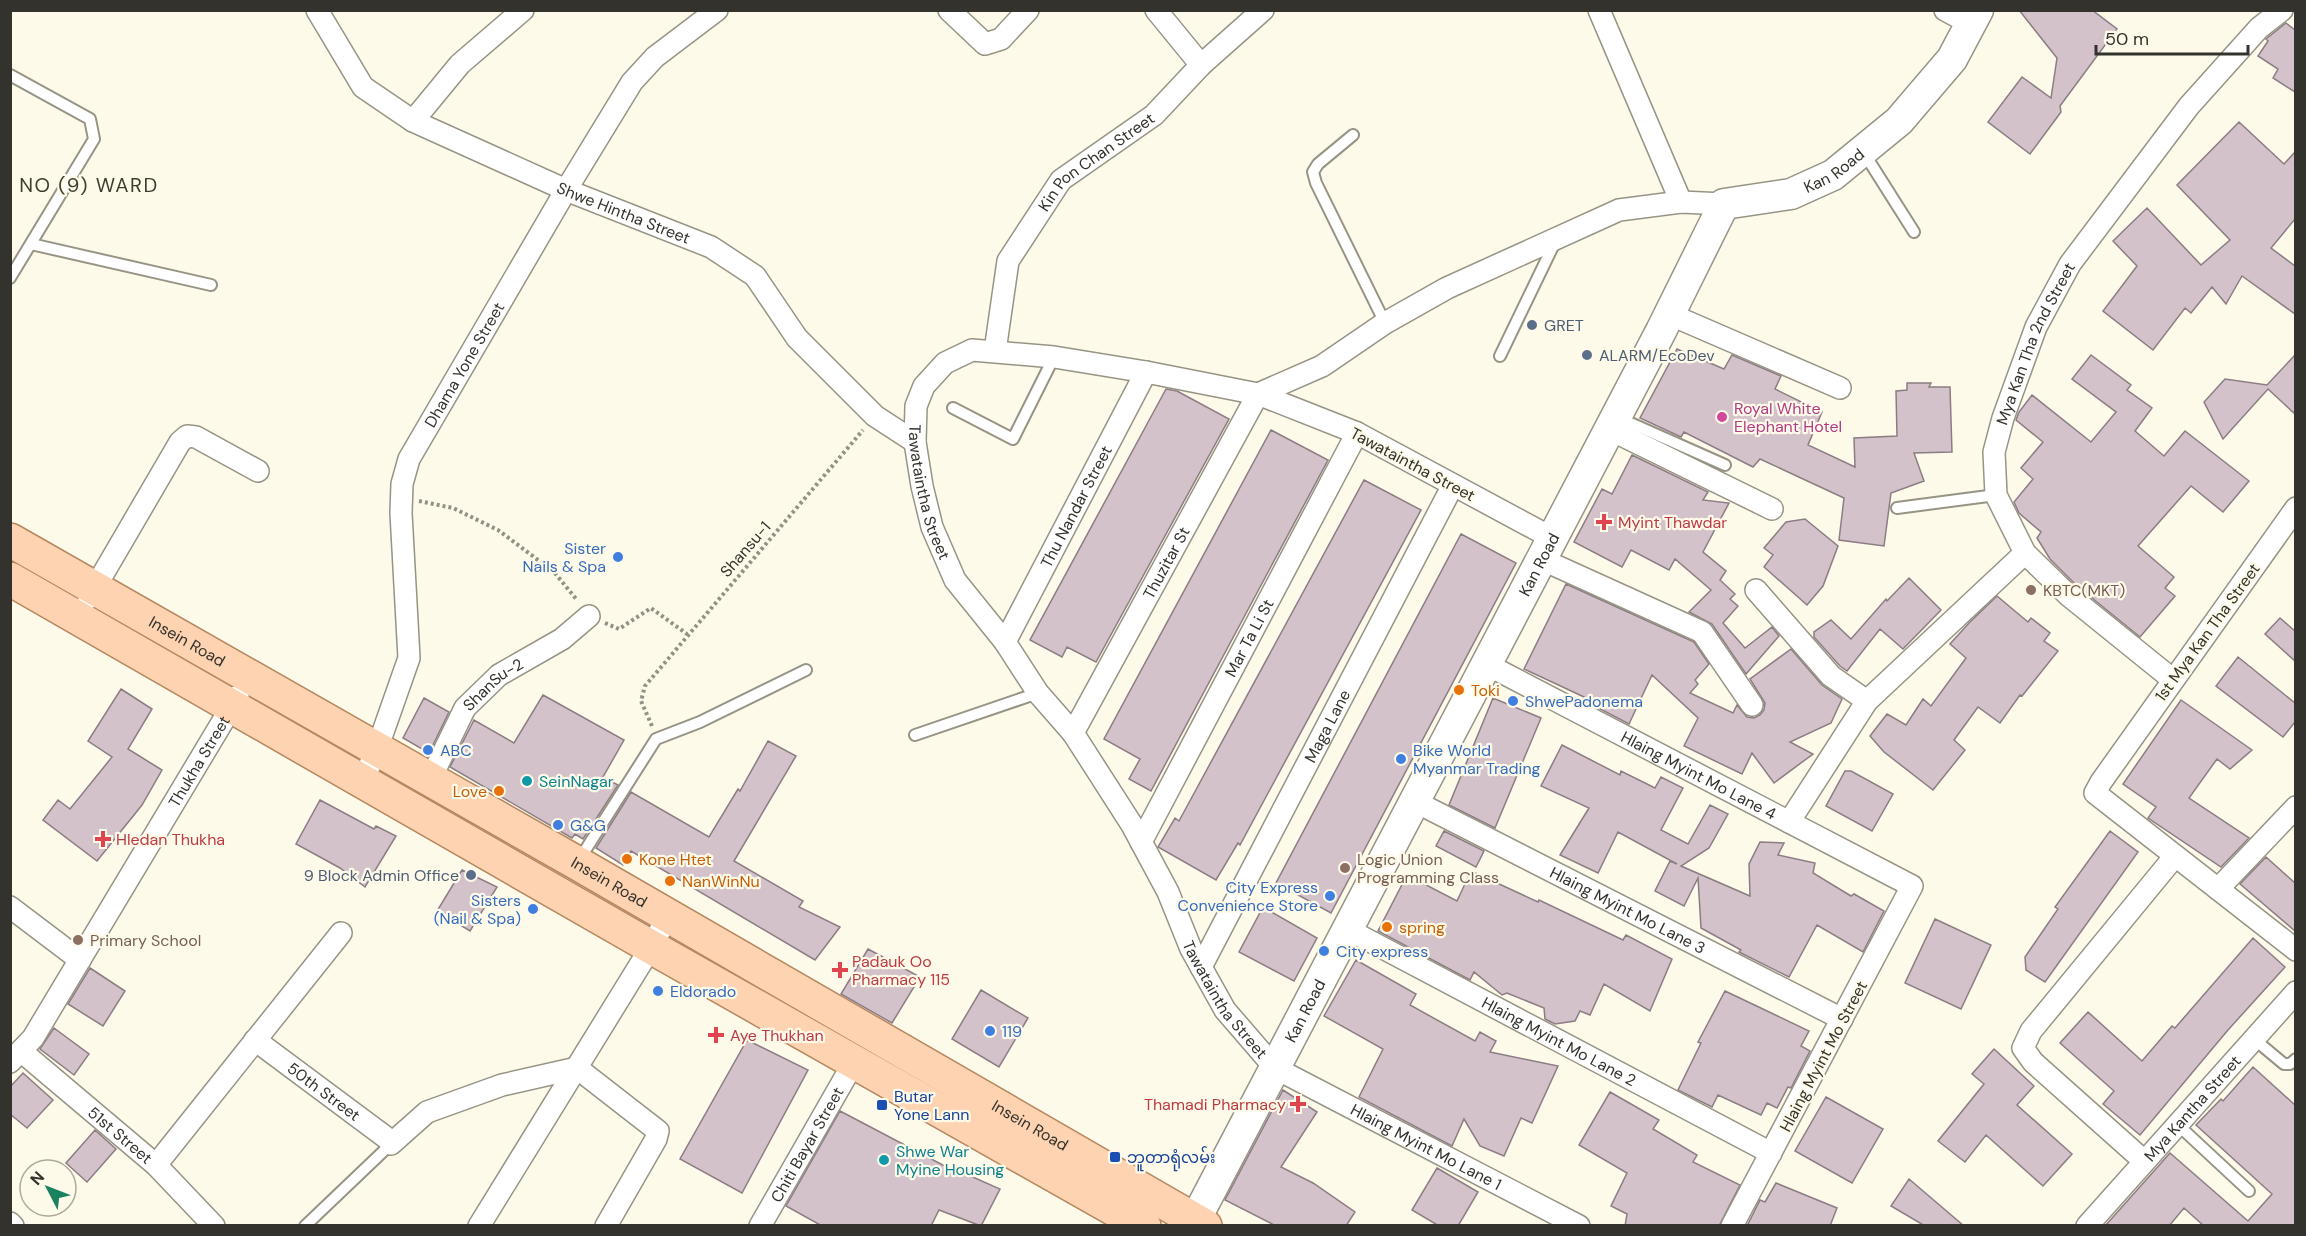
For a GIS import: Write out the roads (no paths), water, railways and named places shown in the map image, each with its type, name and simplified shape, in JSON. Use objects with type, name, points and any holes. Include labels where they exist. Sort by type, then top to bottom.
[{"type":"main road","name":"Kan Road","points":[[1197,1224],[1275,1068],[1669,314],[1724,204],[1791,194],[1833,175],[1899,121],[1952,59],[1974,17]]},
{"type":"main road","name":"Insein Road","points":[[10,540],[577,863],[1197,1224]]},
{"type":"main road","name":"Insein Road","points":[[10,579],[651,947],[1144,1226]]},
{"type":"street","name":"Shwe Hintha Street","points":[[317,10],[363,87],[413,121],[566,190],[711,247],[755,276],[797,338],[875,416],[915,442]]},
{"type":"street","points":[[413,121],[460,64],[523,10]]},
{"type":"street","name":"Dhama Yone Street","points":[[363,780],[377,749],[410,658],[402,497],[402,484],[409,459],[566,190],[632,82],[656,57],[717,10]]},
{"type":"street","points":[[949,10],[985,44],[1001,39],[1028,10]]},
{"type":"street","points":[[1156,10],[1201,65]]},
{"type":"street","name":"Kin Pon Chan Street","points":[[995,351],[1008,261],[1061,180],[1154,115],[1201,65],[1263,10]]},
{"type":"street","points":[[1599,10],[1682,202]]},
{"type":"street","points":[[1945,10],[1974,17]]},
{"type":"street","name":"Mya Kan Tha 2nd Street","points":[[2172,679],[2068,595],[2025,554],[1996,495],[1994,452],[2003,418],[2036,327],[2070,264],[2189,106],[2259,28],[2282,10]]},
{"type":"street","points":[[1258,394],[1322,366],[1385,323],[1447,288],[1619,210],[1682,202],[1724,204]]},
{"type":"street","points":[[1669,314],[1840,388]]},
{"type":"street","name":"Tawataintha Street","points":[[1275,1068],[1225,1010],[1191,949],[1168,892],[1141,842],[1072,733],[1038,693],[1005,642],[955,580],[932,527],[915,442],[916,406],[924,386],[945,363],[972,350],[995,351],[1054,357],[1146,372],[1258,394],[1357,433],[1453,485],[1547,548],[1702,632],[1752,705]]},
{"type":"street","name":"Thu Nandar Street","points":[[1005,642],[1146,372]]},
{"type":"street","name":"Thuzitar St","points":[[1072,733],[1258,394]]},
{"type":"street","points":[[1612,423],[1772,509]]},
{"type":"street","name":"Mar Ta Li St","points":[[1141,842],[1357,433]]},
{"type":"street","points":[[79,620],[94,586],[180,442],[187,436],[196,437],[258,471]]},
{"type":"street","name":"Maga Lane","points":[[1202,966],[1453,485]]},
{"type":"street","name":"1st Mya Kan Tha Street","points":[[2175,856],[2095,793],[2172,679],[2295,508]]},
{"type":"street","points":[[1788,822],[1867,701],[2025,554]]},
{"type":"street","points":[[1756,590],[1831,676],[1867,701]]},
{"type":"street","name":"ShanSu-2","points":[[430,780],[465,708],[499,675],[562,639],[589,616]]},
{"type":"street","name":"Hlaing Myint Mo Lane 4","points":[[1486,664],[1912,886]]},
{"type":"street","name":"Thukha Street","points":[[16,1057],[33,1038],[251,676]]},
{"type":"street","name":"Hlaing Myint Mo Lane 3","points":[[1414,801],[1842,1019]]},
{"type":"street","points":[[2218,889],[2295,807]]},
{"type":"street","points":[[2144,1161],[2033,1062],[2023,1047],[2031,1031],[2175,856],[2295,950]]},
{"type":"street","name":"Hlaing Myint Mo Street","points":[[1732,1226],[1912,886]]},
{"type":"street","points":[[10,908],[80,960]]},
{"type":"street","points":[[479,1226],[668,916]]},
{"type":"street","name":"Hlaing Myint Mo Lane 2","points":[[1347,929],[1771,1153]]},
{"type":"street","points":[[156,1165],[340,933]]},
{"type":"street","name":"Mya Kantha Street","points":[[2087,1226],[2295,992]]},
{"type":"street","name":"50th Street","points":[[255,1040],[388,1139],[391,1144]]},
{"type":"street","name":"51st Street","points":[[16,1057],[156,1165],[210,1224]]},
{"type":"street","name":"Chiti Bayar Street","points":[[760,1226],[854,1062]]},
{"type":"street","points":[[391,1144],[427,1112],[502,1085],[577,1068]]},
{"type":"street","points":[[577,1068],[658,1131],[656,1139],[606,1226]]},
{"type":"street","name":"Hlaing Myint Mo Lane 1","points":[[1275,1068],[1579,1226]]},
{"type":"lane","points":[[10,75],[90,119],[94,139],[10,278]]},
{"type":"lane","points":[[1353,135],[1317,164],[1313,171],[1316,183],[1385,323]]},
{"type":"lane","points":[[1863,151],[1914,232]]},
{"type":"lane","points":[[1500,356],[1556,239]]},
{"type":"lane","points":[[31,244],[211,285]]},
{"type":"lane","points":[[953,408],[1013,439],[1054,357]]},
{"type":"lane","points":[[1612,423],[1725,465]]},
{"type":"lane","points":[[1897,508],[1996,495]]},
{"type":"lane","points":[[577,863],[656,739],[700,722],[806,670]]},
{"type":"lane","points":[[915,735],[1038,693]]},
{"type":"lane","points":[[2253,1039],[2283,1064],[2290,1064],[2295,1059]]},
{"type":"lane","points":[[2177,1124],[2249,1191]]},
{"type":"lane","points":[[305,1226],[391,1144]]},
{"type":"place","name":"GRET","points":[[1532,325]]},
{"type":"place","name":"ALARM/EcoDev","points":[[1587,355]]},
{"type":"place","name":"Royal White Elephant Hotel","points":[[1722,417]]},
{"type":"place","name":"Myint Thawdar","points":[[1604,522]]},
{"type":"place","name":"Sister Nails & Spa","points":[[618,557]]},
{"type":"place","name":"KBTC(MKT)","points":[[2031,590]]},
{"type":"place","name":"Toki","points":[[1459,690]]},
{"type":"place","name":"ShwePadonema","points":[[1513,701]]},
{"type":"place","name":"ABC","points":[[428,750]]},
{"type":"place","name":"Bike World Myanmar Trading","points":[[1401,759]]},
{"type":"place","name":"SeinNagar","points":[[527,781]]},
{"type":"place","name":"Love","points":[[499,791]]},
{"type":"place","name":"G&G","points":[[558,825]]},
{"type":"place","name":"Hledan Thukha","points":[[103,839]]},
{"type":"place","name":"Kone Htet","points":[[627,859]]},
{"type":"place","name":"Logic Union Programming Class","points":[[1345,868]]},
{"type":"place","name":"9 Block Admin Office","points":[[471,875]]},
{"type":"place","name":"NanWinNu","points":[[670,881]]},
{"type":"place","name":"City Express Convenience Store","points":[[1330,896]]},
{"type":"place","name":"Sisters (Nail & Spa)","points":[[533,909]]},
{"type":"place","name":"spring","points":[[1387,927]]},
{"type":"place","name":"Primary School","points":[[78,940]]},
{"type":"place","name":"City express","points":[[1324,951]]},
{"type":"place","name":"Padauk Oo Pharmacy 115","points":[[840,970]]},
{"type":"place","name":"Eldorado","points":[[658,991]]},
{"type":"place","name":"119","points":[[990,1031]]},
{"type":"place","name":"Aye Thukhan","points":[[716,1035]]},
{"type":"place","name":"Thamadi Pharmacy","points":[[1298,1104]]},
{"type":"place","name":"Butar Yone Lann","points":[[882,1105]]},
{"type":"place","name":"ဘူတာရုံလမ်း","points":[[1115,1157]]},
{"type":"place","name":"Shwe War Myine Housing","points":[[884,1160]]},
{"type":"district","name":"NO (9) WARD","points":[[89,185]]}]
